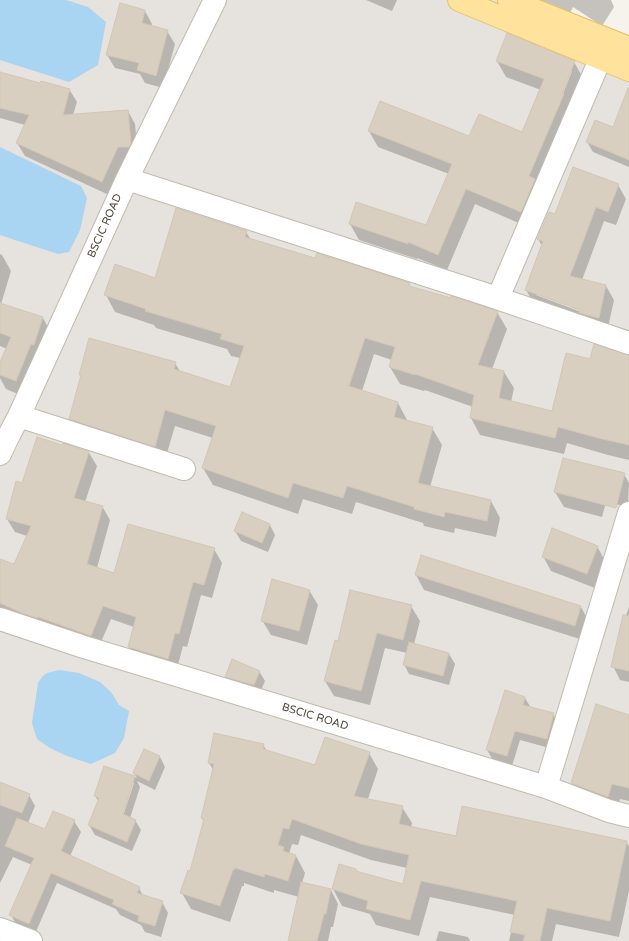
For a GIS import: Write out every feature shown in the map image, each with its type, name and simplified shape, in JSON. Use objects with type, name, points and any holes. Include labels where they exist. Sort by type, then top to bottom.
[{"type":"main road","points":[[459,0],[601,57],[629,70]]},
{"type":"main road","points":[[509,0],[628,44]]},
{"type":"street","name":"BSCIC ROAD","points":[[2,443],[19,416],[127,179],[215,0]]},
{"type":"street","points":[[498,298],[601,57]]},
{"type":"street","points":[[127,179],[498,298],[629,343]]},
{"type":"street","points":[[19,416],[184,469]]},
{"type":"street","points":[[546,787],[629,513]]},
{"type":"street","name":"BSCIC ROAD","points":[[0,619],[84,647],[546,787],[609,811],[629,816]]},
{"type":"street","points":[[0,929],[31,941]]},
{"type":"shaded area","points":[[0,0],[499,0],[629,51],[629,941],[0,941]]},
{"type":"water","points":[[0,0],[66,0],[88,7],[106,22],[98,65],[69,82],[0,60]]},
{"type":"water","points":[[0,147],[81,186],[87,198],[80,230],[69,252],[58,254],[0,235]]},
{"type":"water","points":[[59,670],[79,673],[100,682],[111,692],[119,705],[129,711],[124,738],[115,753],[91,764],[67,756],[50,748],[37,739],[32,723],[38,683],[47,673]]},
{"type":"building","points":[[120,3],[145,10],[142,23],[168,30],[156,76],[137,70],[139,63],[106,55]]},
{"type":"building","points":[[507,33],[575,61],[562,94],[564,94],[529,176],[535,179],[521,212],[466,189],[438,255],[408,242],[408,244],[349,224],[356,202],[426,225],[452,164],[368,131],[380,101],[469,136],[479,114],[522,132],[544,79],[496,61]]},
{"type":"building","points":[[0,72],[40,83],[41,81],[70,89],[63,115],[128,110],[131,143],[129,147],[118,147],[102,182],[16,143],[29,115],[0,108]]},
{"type":"building","points":[[628,88],[629,160],[586,142],[595,120],[613,127]]},
{"type":"building","points":[[573,167],[619,184],[608,212],[596,207],[570,276],[606,285],[599,318],[579,313],[580,310],[525,290],[543,241],[537,239],[549,212],[555,214]]},
{"type":"building","points":[[176,208],[247,231],[245,237],[315,258],[317,253],[410,283],[409,286],[451,298],[451,296],[498,311],[478,365],[504,371],[499,398],[552,411],[566,353],[590,359],[594,344],[629,355],[629,445],[558,427],[555,438],[470,418],[474,395],[415,374],[389,367],[395,347],[365,338],[349,386],[398,402],[394,417],[433,427],[418,483],[491,500],[487,521],[445,512],[444,517],[414,509],[414,507],[347,486],[343,498],[293,483],[288,498],[202,468],[216,426],[165,410],[155,447],[69,419],[89,338],[176,362],[174,369],[230,387],[244,346],[220,339],[222,334],[145,311],[146,309],[104,295],[115,264],[155,278]]},
{"type":"building","points":[[0,303],[43,317],[34,345],[31,344],[16,381],[0,375],[0,362],[11,337],[0,333]]},
{"type":"building","points":[[37,437],[62,445],[63,443],[89,452],[74,498],[103,506],[87,564],[114,573],[128,524],[215,548],[204,585],[193,582],[179,634],[175,633],[168,659],[128,647],[136,617],[103,606],[91,636],[38,617],[24,614],[0,603],[0,559],[14,564],[31,526],[6,519],[16,481],[22,483]]},
{"type":"building","points":[[563,458],[625,473],[616,508],[554,492]]},
{"type":"building","points":[[242,512],[270,524],[262,543],[234,531]]},
{"type":"building","points":[[552,528],[598,546],[587,574],[542,557]]},
{"type":"building","points":[[421,555],[581,606],[575,626],[415,575]]},
{"type":"building","points":[[272,579],[310,590],[299,631],[261,621]]},
{"type":"building","points":[[350,590],[412,605],[403,640],[377,633],[361,691],[324,681],[335,640],[338,641]]},
{"type":"building","points":[[623,615],[629,616],[629,671],[611,667]]},
{"type":"building","points":[[409,642],[449,653],[443,676],[403,665]]},
{"type":"building","points":[[232,659],[260,671],[254,685],[225,677]]},
{"type":"building","points":[[505,690],[525,697],[523,705],[554,713],[547,739],[515,731],[507,756],[486,750]]},
{"type":"building","points":[[596,704],[629,715],[629,788],[612,784],[608,797],[571,783]]},
{"type":"building","points":[[214,733],[264,744],[263,749],[315,765],[325,737],[370,752],[354,796],[403,806],[399,824],[456,836],[462,806],[627,841],[610,921],[547,908],[540,941],[523,941],[525,935],[510,932],[517,901],[421,881],[410,920],[366,909],[368,901],[332,889],[339,864],[356,869],[356,871],[403,884],[409,855],[361,844],[292,819],[289,829],[283,828],[278,845],[284,847],[283,851],[296,855],[288,881],[265,874],[264,877],[235,868],[220,906],[180,893],[188,870],[190,871],[204,819],[201,818],[214,764],[208,763]]},
{"type":"building","points":[[144,749],[160,756],[149,781],[133,773]]},
{"type":"building","points":[[104,766],[135,776],[123,814],[136,820],[127,842],[88,825],[99,798],[94,796]]},
{"type":"building","points":[[0,782],[30,794],[22,813],[0,805]]},
{"type":"building","points":[[53,811],[75,820],[61,851],[140,887],[137,893],[163,901],[155,926],[138,921],[139,916],[112,904],[114,900],[51,873],[29,924],[9,915],[34,858],[5,846],[17,818],[45,829]]},
{"type":"building","points":[[301,882],[331,889],[326,914],[324,914],[317,941],[288,941]]}]
